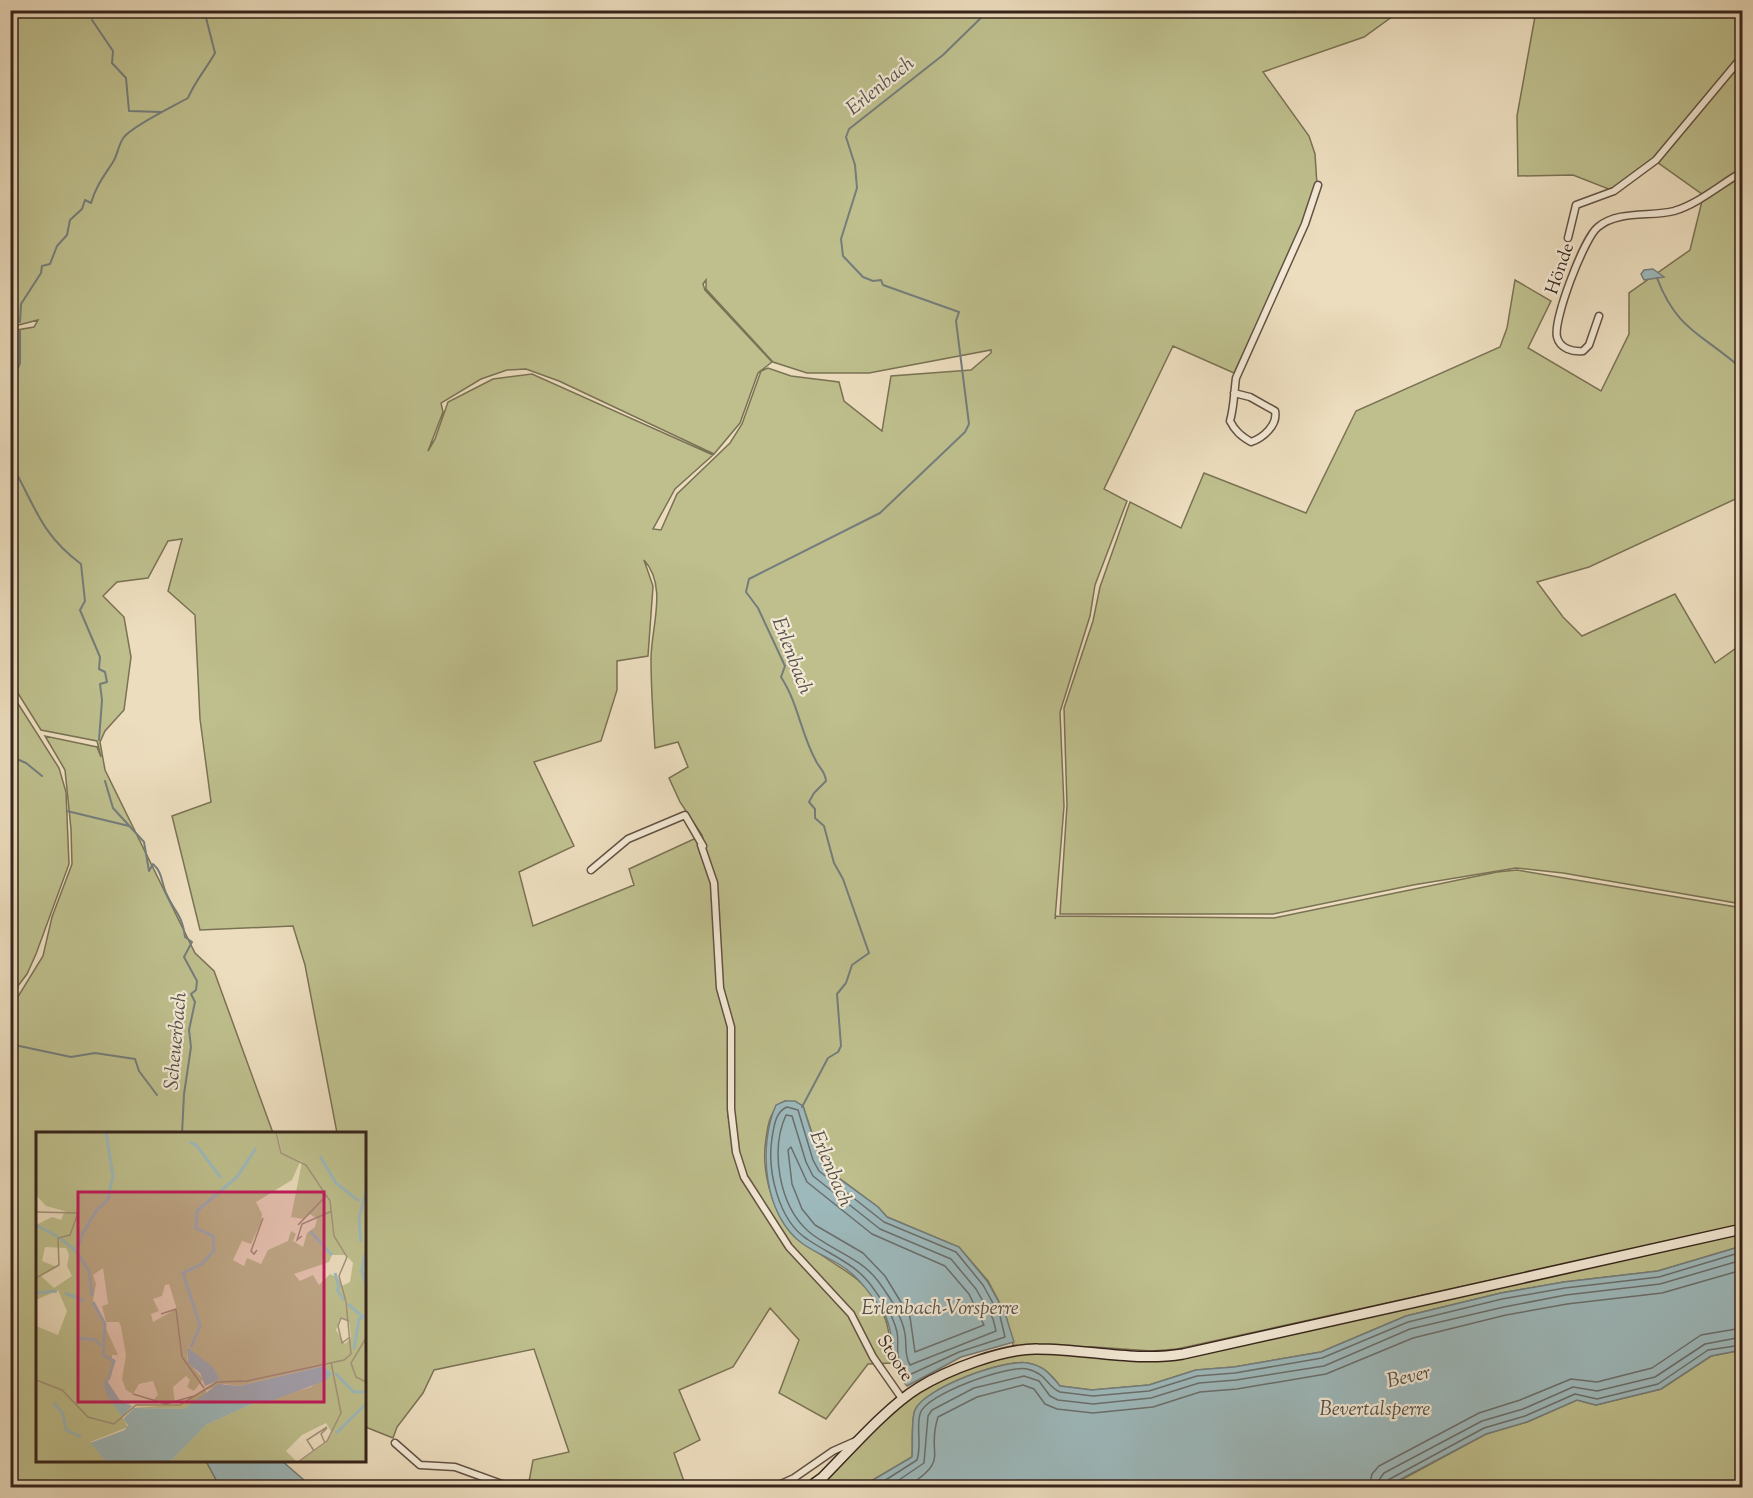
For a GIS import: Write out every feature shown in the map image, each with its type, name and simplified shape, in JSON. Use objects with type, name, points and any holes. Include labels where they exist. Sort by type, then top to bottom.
[{"type":"street","name":"Hönde","points":[[1568,238],[1576,205],[1614,191],[1656,160],[1743,57]]},
{"type":"street","name":"Hönde","points":[[1599,316],[1589,345],[1583,351],[1568,350],[1560,344],[1557,336],[1559,322],[1584,246],[1594,231],[1613,220],[1678,210],[1743,172]]},
{"type":"street","points":[[1234,393],[1250,397],[1275,411],[1276,416],[1272,426],[1257,440],[1251,442],[1243,438],[1235,431],[1230,421],[1234,393],[1239,369],[1305,224],[1318,185]]},
{"type":"street","name":"Stoote","points":[[591,870],[628,839],[685,815],[703,846],[701,845],[714,883],[720,988],[731,1027],[730,1109],[736,1152],[744,1177],[781,1235],[851,1314],[860,1334],[903,1400]]},
{"type":"street","points":[[808,1488],[822,1478],[862,1438],[918,1388],[965,1366],[1027,1349],[1148,1358],[1177,1355],[1743,1229]]},
{"type":"street","points":[[771,1488],[794,1478],[851,1441],[862,1438]]},
{"type":"street","points":[[395,1443],[420,1465],[455,1467],[513,1488]]},
{"type":"green space","points":[[10,11],[1400,11],[1364,37],[1263,72],[1309,136],[1315,154],[1317,185],[1307,215],[1234,373],[1173,346],[1104,489],[1127,501],[1095,585],[1090,616],[1060,712],[1064,806],[1055,919],[1056,916],[1274,918],[1497,872],[1517,870],[1742,908],[1742,1225],[1177,1349],[1152,1351],[1094,1347],[1014,1348],[1005,1313],[988,1281],[959,1247],[887,1217],[878,1207],[823,1166],[803,1106],[785,1101],[776,1108],[768,1127],[765,1162],[772,1199],[783,1221],[797,1238],[852,1275],[874,1297],[887,1323],[893,1363],[868,1364],[826,1419],[779,1393],[799,1340],[770,1308],[733,1367],[679,1390],[700,1440],[674,1453],[686,1487],[528,1487],[533,1460],[569,1452],[534,1349],[434,1370],[423,1393],[397,1427],[393,1438],[368,1428],[366,1426],[366,1132],[337,1132],[305,965],[293,926],[200,930],[172,816],[211,802],[200,719],[195,615],[168,591],[182,539],[168,541],[148,578],[117,582],[103,596],[124,617],[131,657],[124,710],[105,731],[100,742],[105,770],[195,953],[214,971],[273,1132],[36,1132],[36,1462],[207,1462],[220,1487],[11,1487],[11,1008],[43,956],[52,917],[72,864],[65,770],[45,736],[97,747],[101,757],[97,741],[41,730],[11,682],[11,331],[34,327],[38,320],[11,327],[10,141],[16,135],[11,137]],"holes":[[[706,280],[706,289],[773,362],[807,373],[869,373],[991,350],[991,353],[971,370],[891,376],[882,431],[844,401],[839,382],[791,376],[768,368],[761,371],[742,424],[730,443],[677,494],[661,530],[653,529],[675,489],[713,455],[532,374],[493,379],[448,402],[435,439],[428,451],[443,412],[441,403],[481,379],[507,370],[526,369],[559,381],[714,454],[740,423],[758,373],[772,362],[705,290],[703,284]],[[644,560],[651,570],[657,595],[651,659],[655,748],[678,742],[688,767],[669,778],[680,802],[702,835],[716,886],[723,988],[733,1027],[734,1118],[728,1117],[729,1026],[716,961],[713,886],[696,838],[629,869],[634,885],[533,926],[519,872],[574,846],[534,762],[601,741],[617,690],[617,661],[648,656],[653,586]]]},
{"type":"green space","points":[[1536,11],[1742,11],[1742,53],[1655,159],[1611,190],[1573,175],[1518,176],[1517,116]]},
{"type":"green space","points":[[1742,61],[1742,171],[1702,194],[1657,162]]},
{"type":"green space","points":[[1742,174],[1742,496],[1589,567],[1537,582],[1563,617],[1582,636],[1675,594],[1715,663],[1742,644],[1742,904],[1563,873],[1516,868],[1413,885],[1273,914],[1060,914],[1067,805],[1064,708],[1093,621],[1100,587],[1130,502],[1181,528],[1204,473],[1306,513],[1356,411],[1500,347],[1507,328],[1515,280],[1551,301],[1528,348],[1601,391],[1629,334],[1629,293],[1690,250],[1703,197]]},
{"type":"green space","points":[[10,691],[59,768],[66,792],[69,864],[36,954],[27,974],[11,995]]},
{"type":"green space","points":[[1742,1230],[1742,1246],[1658,1271],[1564,1282],[1501,1293],[1406,1316],[1321,1352],[1234,1367],[1196,1370],[1149,1385],[1092,1390],[1060,1386],[1046,1371],[1027,1363],[984,1370],[933,1393],[915,1410],[912,1457],[861,1487],[811,1488],[919,1390],[970,1368],[1007,1357],[1031,1351],[1148,1359]]},
{"type":"green space","points":[[1742,1350],[1742,1487],[1386,1488],[1486,1434],[1527,1422],[1577,1400],[1596,1405],[1661,1389],[1711,1356]]},
{"type":"water","points":[[1653,269],[1664,277],[1644,280],[1641,274],[1644,270]]},
{"type":"water","name":"Erlenbach-Vorsperre","points":[[785,1101],[795,1101],[803,1106],[822,1166],[878,1207],[887,1217],[959,1247],[987,1281],[1005,1313],[1014,1342],[961,1357],[907,1386],[896,1369],[887,1319],[871,1295],[845,1268],[803,1244],[790,1232],[779,1216],[772,1198],[766,1159],[770,1121],[776,1105]]},
{"type":"water","name":"Bevertalsperre","points":[[1742,1246],[1742,1350],[1711,1356],[1661,1389],[1596,1405],[1577,1400],[1527,1422],[1486,1434],[1386,1487],[861,1487],[912,1457],[914,1414],[921,1402],[948,1384],[984,1370],[1028,1363],[1043,1368],[1060,1386],[1092,1390],[1149,1385],[1196,1370],[1234,1367],[1321,1352],[1406,1316],[1501,1293],[1564,1282],[1658,1271]]},
{"type":"water","points":[[207,1462],[283,1462],[312,1487],[220,1487]]},
{"type":"waterway","name":"Scheuerbach","points":[[20,322],[21,304],[41,273],[42,266],[50,264],[57,246],[67,235],[70,220],[82,209],[85,200],[91,203],[124,137],[144,122],[188,98],[215,53],[204,10]]},
{"type":"waterway","name":"Erlenbach","points":[[802,1107],[828,1058],[838,1052],[841,1046],[837,994],[846,983],[852,965],[869,953],[843,879],[834,863],[824,826],[815,818],[815,809],[809,802],[826,781],[825,775],[811,751],[792,697],[781,677],[785,666],[758,608],[746,592],[749,579],[880,513],[965,432],[969,424],[956,321],[959,312],[883,285],[881,280],[873,281],[863,277],[843,256],[841,239],[857,188],[855,165],[846,137],[849,129],[943,55],[989,10]]},
{"type":"waterway","points":[[92,20],[113,51],[112,63],[126,78],[129,111],[161,112]]},
{"type":"waterway","points":[[1657,278],[1673,310],[1682,321],[1742,369]]},
{"type":"waterway","name":"Scheuerbach","points":[[10,386],[20,363],[20,331]]},
{"type":"waterway","name":"Scheuerbach","points":[[10,462],[47,529],[56,541],[81,564],[85,601],[80,610],[100,657],[99,669],[105,672],[107,682],[100,684],[102,700],[99,740]]},
{"type":"waterway","points":[[10,756],[26,763],[42,776]]},
{"type":"waterway","name":"Scheuerbach","points":[[105,781],[113,808],[144,842],[149,871],[153,864],[159,871],[166,893],[182,923],[185,937],[192,942],[184,957],[197,981],[196,990],[191,994],[195,1002],[189,1030],[191,1047],[184,1094],[182,1132]]},
{"type":"waterway","points":[[67,811],[129,826]]},
{"type":"waterway","points":[[10,1044],[71,1057],[95,1053],[135,1059],[139,1071],[157,1095]]},
{"type":"water label","name":"Bever","points":[[1409,1378]]}]
